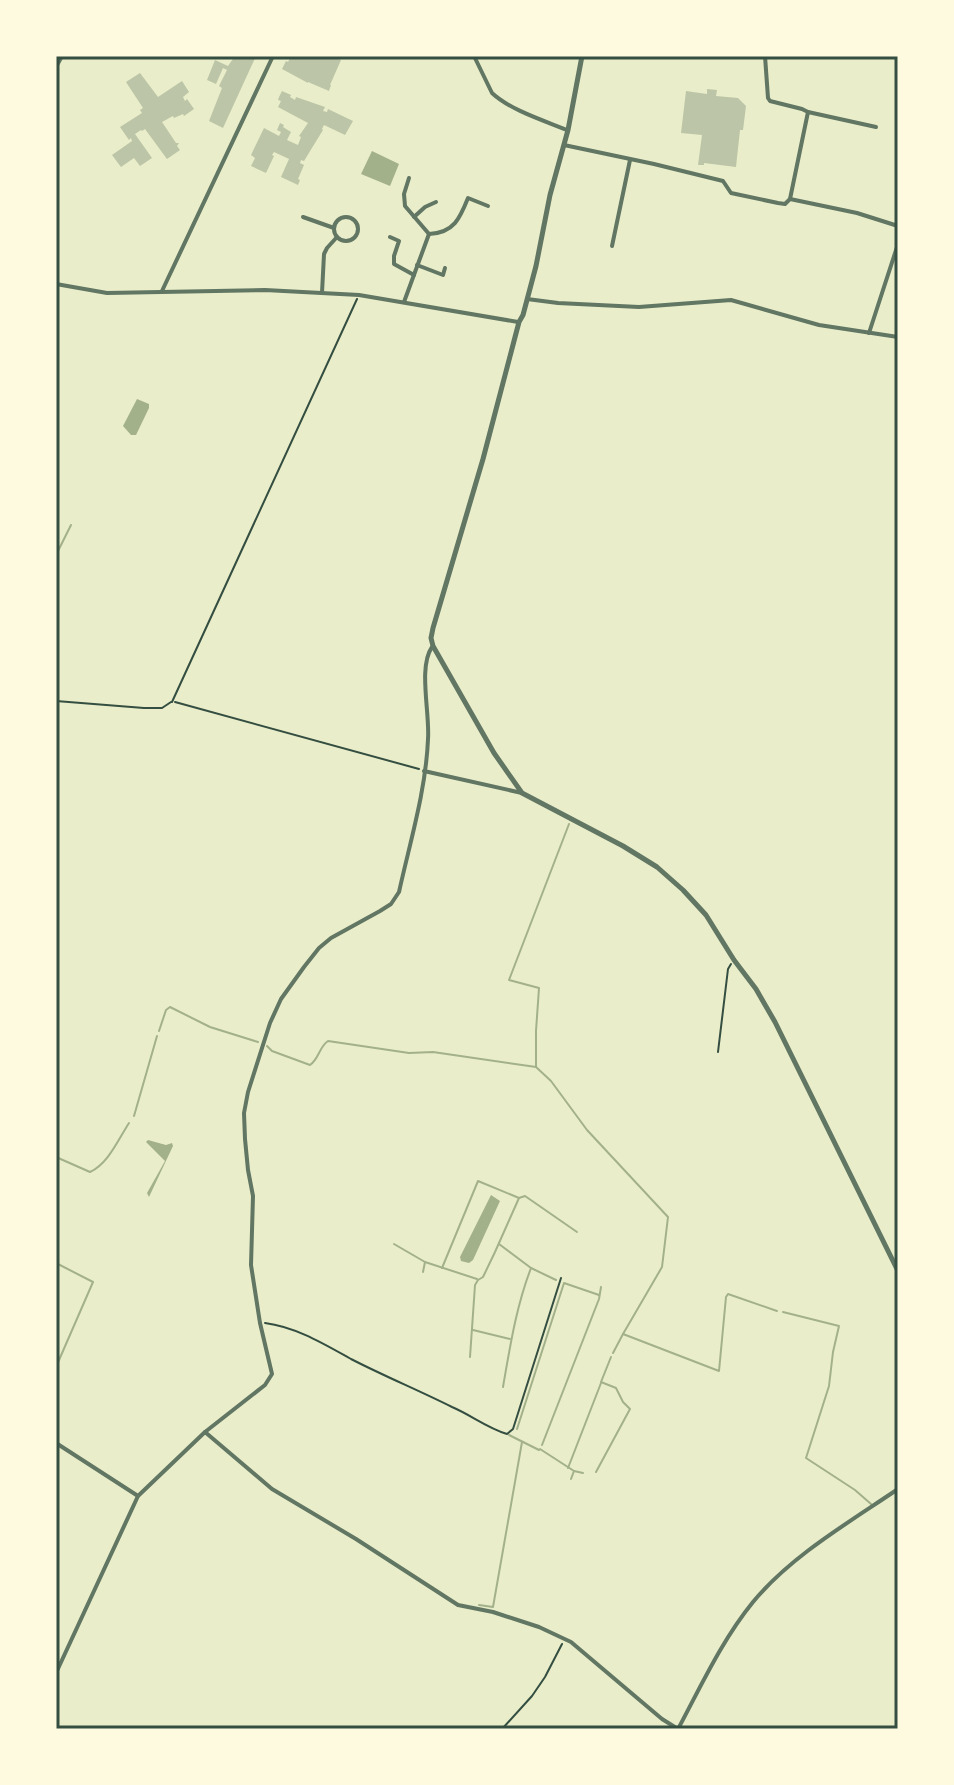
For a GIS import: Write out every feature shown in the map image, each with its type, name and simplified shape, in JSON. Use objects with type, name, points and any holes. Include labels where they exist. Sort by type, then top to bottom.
[{"type":"street","points":[[56,67],[62,56]]},
{"type":"street","points":[[162,291],[273,56]]},
{"type":"street","points":[[474,56],[497,98],[568,130]]},
{"type":"street","points":[[522,793],[494,753],[431,638],[527,299],[568,130],[582,56]]},
{"type":"street","points":[[765,56],[770,101],[876,127]]},
{"type":"street","points":[[564,145],[723,181],[731,193],[785,204],[790,199],[808,112]]},
{"type":"street","points":[[612,246],[630,160]]},
{"type":"street","points":[[409,178],[405,206],[429,234]]},
{"type":"street","points":[[429,234],[456,223],[468,198],[488,206]]},
{"type":"street","points":[[790,199],[857,213],[898,226]]},
{"type":"street","points":[[414,217],[436,202]]},
{"type":"street","points":[[303,217],[334,228]]},
{"type":"street","points":[[349,218],[357,224],[357,233],[353,239],[343,241],[337,237],[334,228],[339,220],[349,218]]},
{"type":"street","points":[[404,302],[429,234]]},
{"type":"street","points":[[322,293],[324,254],[337,237]]},
{"type":"street","points":[[390,237],[401,242],[394,256],[394,264],[414,275]]},
{"type":"street","points":[[869,333],[898,244]]},
{"type":"street","points":[[417,265],[444,272],[441,281]]},
{"type":"street","points":[[56,284],[107,293],[265,290],[359,295],[519,322]]},
{"type":"street","points":[[527,299],[639,307],[731,300],[819,325],[898,337]]},
{"type":"street","points":[[56,1673],[138,1496],[205,1432],[269,1380],[271,1366],[260,1323],[251,1265],[253,1196],[244,1113],[248,1092],[270,1023],[281,999],[304,967],[331,938],[391,904],[399,892],[429,735],[427,661],[428,652],[433,646]]},
{"type":"street","points":[[424,771],[522,793],[623,846],[657,867],[683,890],[706,915],[775,1022],[898,1271]]},
{"type":"street","points":[[205,1432],[272,1489],[458,1605],[493,1612],[539,1627],[571,1642],[678,1729],[732,1632],[767,1587],[816,1546],[898,1489]]},
{"type":"street","points":[[56,1443],[138,1496]]},
{"type":"path","points":[[56,701],[162,708],[172,702],[359,295]]},
{"type":"path","points":[[172,702],[424,771]]},
{"type":"path","points":[[718,1052],[728,969],[734,960]]},
{"type":"path","points":[[260,1323],[278,1325],[310,1337],[507,1434],[513,1429],[561,1278]]},
{"type":"path","points":[[502,1729],[538,1687],[565,1639]]},
{"type":"shaded area","points":[[372,151],[399,164],[390,186],[361,174]]},
{"type":"shaded area","points":[[137,399],[149,404],[149,408],[136,435],[131,435],[123,426]]},
{"type":"shaded area","points":[[146,1142],[166,1145],[172,1143],[173,1146],[149,1197],[147,1193],[165,1161]]},
{"type":"shaded area","points":[[491,1195],[500,1201],[473,1260],[469,1263],[461,1261],[460,1257]]},
{"type":"building","points":[[235,56],[244,59],[246,56],[256,56],[223,128],[209,121],[227,70],[223,68],[216,84],[207,80],[215,60],[228,66]]},
{"type":"building","points":[[291,56],[333,56],[341,60],[329,91],[282,69]]},
{"type":"building","points":[[140,73],[158,97],[182,81],[189,92],[183,97],[194,109],[184,116],[173,116],[162,122],[179,143],[177,146],[180,150],[167,159],[145,129],[141,130],[135,134],[152,158],[140,166],[134,158],[121,167],[112,155],[132,141],[120,127],[142,113],[140,110],[143,108],[126,82]]},
{"type":"building","points":[[707,89],[717,90],[716,96],[738,98],[746,106],[736,167],[698,165],[702,135],[681,133],[686,91],[707,94]]},
{"type":"building","points":[[282,91],[295,100],[296,97],[325,107],[323,111],[327,112],[328,109],[353,121],[345,135],[324,125],[304,161],[301,160],[300,163],[304,165],[298,185],[281,177],[289,159],[274,152],[266,173],[251,166],[255,158],[251,155],[264,128],[279,136],[281,132],[277,130],[280,123],[284,125],[291,132],[287,140],[298,145],[299,136],[308,123],[278,107]]},
{"type":"waterway","points":[[56,555],[71,525]]},
{"type":"waterway","points":[[536,1067],[539,988],[509,980],[569,824]]},
{"type":"waterway","points":[[159,1031],[170,1007],[210,1027],[258,1042]]},
{"type":"waterway","points":[[134,1116],[157,1036]]},
{"type":"waterway","points":[[267,1046],[272,1051],[310,1065],[328,1041],[536,1067],[551,1081],[587,1130],[668,1217],[662,1267],[623,1334],[719,1371],[728,1294],[777,1311]]},
{"type":"waterway","points":[[56,1157],[90,1172],[107,1157],[129,1123]]},
{"type":"waterway","points":[[442,1268],[478,1181],[519,1198],[483,1277],[475,1285],[470,1357]]},
{"type":"waterway","points":[[519,1198],[525,1196],[577,1232]]},
{"type":"waterway","points":[[394,1244],[425,1262],[477,1279]]},
{"type":"waterway","points":[[499,1244],[531,1268],[556,1280]]},
{"type":"waterway","points":[[423,1272],[425,1262]]},
{"type":"waterway","points":[[56,1263],[93,1282],[56,1367]]},
{"type":"waterway","points":[[503,1387],[517,1312],[531,1268]]},
{"type":"waterway","points":[[517,1429],[564,1283],[599,1295]]},
{"type":"waterway","points":[[542,1445],[601,1287]]},
{"type":"waterway","points":[[783,1312],[839,1326],[829,1386],[806,1458],[871,1504]]},
{"type":"waterway","points":[[473,1330],[510,1339]]},
{"type":"waterway","points":[[613,1353],[623,1334]]},
{"type":"waterway","points":[[596,1472],[630,1409],[616,1388],[601,1382],[611,1357]]},
{"type":"waterway","points":[[568,1468],[601,1383]]},
{"type":"waterway","points":[[509,1435],[539,1450]]},
{"type":"waterway","points":[[479,1605],[493,1607],[522,1442]]},
{"type":"waterway","points":[[540,1449],[574,1471],[571,1479]]},
{"type":"waterway","points":[[574,1471],[583,1473]]}]
